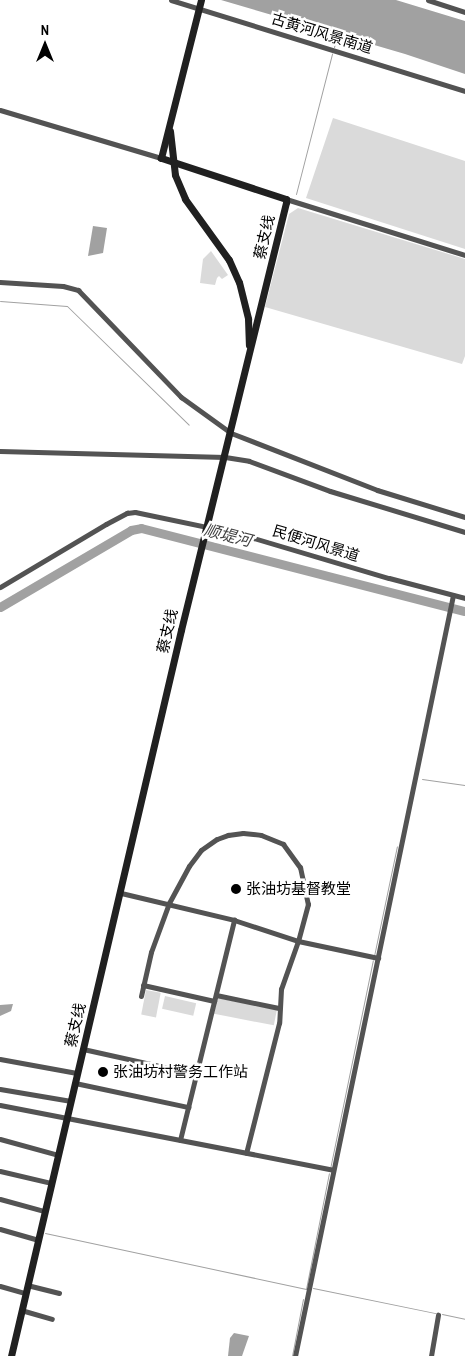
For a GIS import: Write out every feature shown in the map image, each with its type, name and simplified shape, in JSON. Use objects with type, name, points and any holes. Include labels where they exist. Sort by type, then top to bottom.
[{"type":"street","name":"古黄河风景南道","points":[[171,0],[465,91]]},
{"type":"street","points":[[0,110],[161,158],[170,116],[201,0]]},
{"type":"street","points":[[428,0],[465,12]]},
{"type":"street","points":[[170,116],[173,162],[185,200],[229,260],[239,282],[248,319],[248,363]]},
{"type":"street","name":"蔡支线","points":[[11,1356],[286,199],[161,158]]},
{"type":"street","points":[[286,199],[465,255]]},
{"type":"street","points":[[0,282],[63,286],[78,290],[181,397],[231,433],[377,490],[465,517]]},
{"type":"street","points":[[0,450],[226,457],[249,461],[330,491],[465,532]]},
{"type":"street","name":"民便河风景道","points":[[0,587],[126,513],[135,512],[240,534],[453,598],[465,598]]},
{"type":"street","points":[[295,1356],[331,1169],[453,598]]},
{"type":"street","points":[[141,996],[151,952],[169,903],[189,866],[201,850],[217,839],[243,833],[274,839],[283,844],[300,867],[305,882],[308,904],[298,941],[281,989],[279,1023],[246,1153]]},
{"type":"street","points":[[120,893],[169,903],[234,920],[298,941],[375,958]]},
{"type":"street","points":[[180,1140],[234,920]]},
{"type":"street","points":[[143,986],[214,1001]]},
{"type":"street","points":[[216,995],[279,1008]]},
{"type":"street","points":[[83,1049],[196,1074]]},
{"type":"street","points":[[0,1059],[77,1073]]},
{"type":"street","points":[[75,1083],[188,1107]]},
{"type":"street","points":[[0,1089],[71,1101]]},
{"type":"street","points":[[0,1105],[331,1169]]},
{"type":"street","points":[[0,1140],[58,1155]]},
{"type":"street","points":[[0,1171],[51,1183]]},
{"type":"street","points":[[0,1199],[44,1211]]},
{"type":"street","points":[[0,1229],[38,1240]]},
{"type":"street","points":[[27,1285],[59,1293]]},
{"type":"street","points":[[0,1286],[25,1292]]},
{"type":"street","points":[[21,1310],[52,1319]]},
{"type":"street","points":[[431,1356],[438,1315]]},
{"type":"shaded area","points":[[221,0],[396,0],[465,21],[465,74],[405,54]]},
{"type":"shaded area","points":[[333,118],[465,161],[465,249],[306,198]]},
{"type":"shaded area","points":[[298,208],[465,259],[465,356],[462,364],[265,307],[289,214]]},
{"type":"shaded area","points":[[93,226],[107,228],[103,253],[88,256]]},
{"type":"shaded area","points":[[211,251],[228,275],[222,279],[219,276],[215,285],[200,283],[203,259]]},
{"type":"shaded area","points":[[146,990],[161,993],[156,1017],[141,1015]]},
{"type":"shaded area","points":[[165,996],[196,1003],[193,1016],[162,1009]]},
{"type":"shaded area","points":[[217,998],[277,1010],[274,1025],[214,1014]]},
{"type":"shaded area","points":[[13,1004],[11,1011],[0,1016],[0,1005]]},
{"type":"shaded area","points":[[234,1333],[249,1336],[242,1356],[228,1356],[230,1338]]},
{"type":"waterway","points":[[334,47],[338,33]]},
{"type":"waterway","points":[[296,194],[332,54]]},
{"type":"waterway","points":[[0,301],[67,306],[189,425]]},
{"type":"waterway","name":"顺堤河","points":[[0,607],[131,530],[141,528],[465,611]]},
{"type":"waterway","points":[[422,779],[465,785]]},
{"type":"waterway","points":[[374,956],[397,846]]},
{"type":"waterway","points":[[330,1169],[373,960]]},
{"type":"waterway","points":[[45,1233],[306,1289],[329,1173]]},
{"type":"waterway","points":[[313,1288],[435,1313]]},
{"type":"waterway","points":[[292,1356],[303,1299]]},
{"type":"waterway","points":[[442,1314],[465,1319]]},
{"type":"place","name":"张油坊基督教堂","points":[[236,889]]},
{"type":"place","name":"张油坊村警务工作站","points":[[103,1072]]}]
